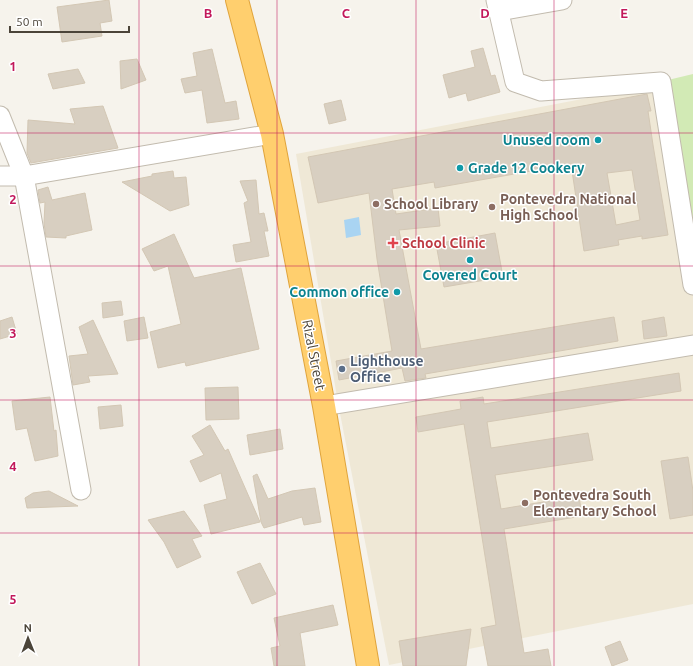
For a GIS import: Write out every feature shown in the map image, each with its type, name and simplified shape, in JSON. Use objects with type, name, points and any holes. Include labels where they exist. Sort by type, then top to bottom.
[{"type":"highway","name":"Rizal Street","points":[[237,0],[272,134],[324,406],[368,666]]},
{"type":"street","points":[[562,0],[497,6],[515,82],[541,91],[661,82],[693,285]]},
{"type":"street","points":[[0,116],[24,176],[81,490]]},
{"type":"street","points":[[0,176],[24,176],[272,134]]},
{"type":"street","points":[[324,406],[693,345]]},
{"type":"shaded area","points":[[660,84],[693,290],[693,604],[389,665],[338,403],[296,154]]},
{"type":"green space","points":[[693,74],[693,232],[668,80]]},
{"type":"water","points":[[359,217],[361,235],[346,238],[344,220]]},
{"type":"building","points":[[109,0],[112,21],[100,23],[102,36],[62,42],[57,7]]},
{"type":"building","points":[[483,48],[491,76],[495,75],[500,92],[468,101],[466,93],[449,98],[443,75],[475,67],[471,51]]},
{"type":"building","points":[[212,49],[225,103],[236,101],[239,119],[207,123],[202,90],[185,93],[181,79],[197,76],[193,53]]},
{"type":"building","points":[[137,59],[146,80],[121,89],[120,61]]},
{"type":"building","points":[[78,69],[85,83],[53,89],[48,74]]},
{"type":"building","points":[[647,94],[651,111],[648,111],[653,145],[668,235],[642,239],[642,236],[618,240],[619,245],[584,251],[571,164],[435,188],[434,182],[392,189],[396,214],[438,208],[440,226],[399,230],[421,349],[614,317],[618,341],[425,374],[426,378],[405,381],[402,368],[339,380],[336,361],[392,351],[377,259],[369,193],[318,203],[308,157]],"holes":[[[632,170],[640,220],[616,225],[607,173]]]},
{"type":"building","points":[[341,100],[346,120],[329,124],[324,104]]},
{"type":"building","points":[[103,106],[118,148],[31,163],[27,153],[28,120],[75,124],[70,109]]},
{"type":"building","points":[[173,171],[174,178],[186,177],[189,205],[170,211],[122,182],[152,176],[152,174]]},
{"type":"building","points":[[256,180],[259,214],[264,213],[268,231],[264,231],[269,256],[236,262],[233,245],[251,242],[244,203],[248,201],[240,181]]},
{"type":"building","points":[[48,187],[52,200],[85,193],[92,230],[66,236],[66,238],[46,237],[44,223],[45,202],[40,203],[38,190]]},
{"type":"building","name":"Covered Court","points":[[495,233],[503,277],[444,287],[436,244]]},
{"type":"building","points":[[174,234],[194,278],[241,268],[259,349],[186,366],[185,362],[158,368],[150,332],[181,324],[168,266],[154,271],[142,249]]},
{"type":"building","points":[[121,301],[123,315],[103,318],[102,303]]},
{"type":"building","points":[[12,317],[17,334],[0,339],[0,321]]},
{"type":"building","points":[[144,317],[148,338],[127,341],[124,321]]},
{"type":"building","points":[[664,317],[667,336],[644,339],[642,321]]},
{"type":"building","points":[[93,320],[118,374],[88,376],[90,382],[73,385],[69,356],[88,354],[79,327]]},
{"type":"building","points":[[679,373],[681,391],[487,422],[491,448],[588,433],[593,460],[495,475],[501,509],[579,496],[582,516],[504,529],[524,653],[548,649],[551,666],[488,666],[481,628],[496,625],[464,424],[418,432],[416,417],[461,409],[460,401],[483,397],[484,404]]},
{"type":"building","points":[[238,387],[239,419],[206,420],[205,388]]},
{"type":"building","points":[[50,397],[54,431],[56,430],[58,456],[35,461],[27,428],[16,430],[12,401]]},
{"type":"building","points":[[121,405],[123,426],[100,429],[98,407]]},
{"type":"building","points":[[210,425],[225,451],[228,449],[260,522],[211,534],[204,505],[227,499],[221,473],[200,482],[190,461],[204,455],[192,436]]},
{"type":"building","points":[[280,429],[283,449],[250,455],[247,435]]},
{"type":"building","points":[[688,457],[693,491],[693,515],[670,519],[661,461]]},
{"type":"building","points":[[257,474],[268,499],[292,491],[315,488],[321,522],[304,525],[302,517],[264,528],[261,522],[253,476]]},
{"type":"building","points":[[49,491],[78,506],[27,508],[25,498],[33,493]]},
{"type":"building","points":[[184,511],[202,536],[192,539],[201,557],[177,568],[164,542],[148,520]]},
{"type":"building","points":[[260,563],[276,594],[252,604],[237,572]]},
{"type":"building","points":[[333,605],[338,625],[300,633],[305,666],[274,666],[271,648],[280,646],[274,618]]},
{"type":"building","points":[[471,629],[466,666],[403,666],[399,641]]},
{"type":"building","points":[[620,641],[628,660],[612,666],[605,647]]},
{"type":"place","name":"Unused room","points":[[598,140]]},
{"type":"place","name":"Grade 12 Cookery","points":[[460,168]]},
{"type":"place","name":"School Library","points":[[376,204]]},
{"type":"place","name":"Pontevedra National High School","points":[[492,207]]},
{"type":"place","name":"School Clinic","points":[[393,243]]},
{"type":"place","name":"Covered Court","points":[[470,260]]},
{"type":"place","name":"Common office","points":[[397,292]]},
{"type":"place","name":"Lighthouse Office","points":[[342,369]]},
{"type":"place","name":"Pontevedra South Elementary School","points":[[525,503]]}]
